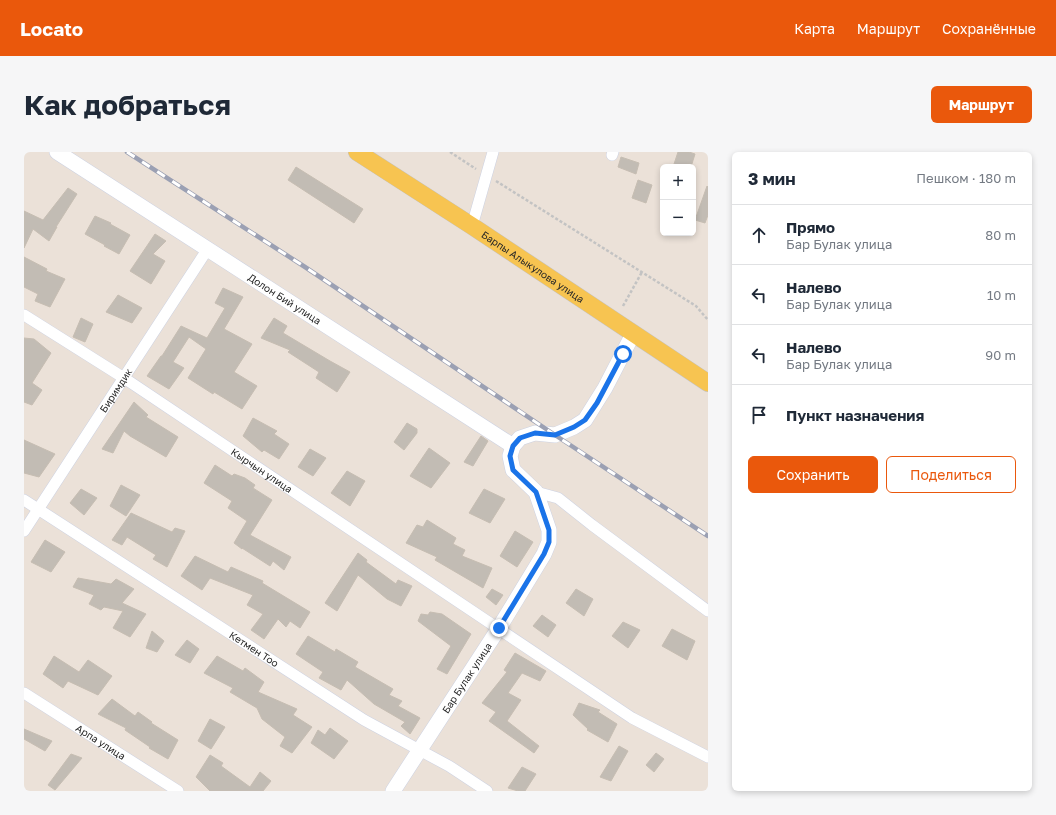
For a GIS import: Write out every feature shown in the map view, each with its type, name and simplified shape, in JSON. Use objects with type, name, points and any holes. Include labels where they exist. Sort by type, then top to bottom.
[{"type":"main road","name":"Барпы Алыкулова улица","points":[[357,152],[472,226],[708,383]]},
{"type":"street","name":"Долон Бий улица","points":[[57,152],[513,446]]},
{"type":"street","points":[[472,226],[493,152]]},
{"type":"street","name":"Биримдик","points":[[24,531],[207,250]]},
{"type":"street","name":"Кырчын улица","points":[[24,315],[124,378],[632,718],[708,757]]},
{"type":"street","points":[[513,446],[520,438],[535,433],[555,435],[574,427],[585,420],[600,398],[633,334]]},
{"type":"street","name":"Бар Булак улица","points":[[393,791],[499,628],[544,554],[549,542],[549,530],[536,492],[513,470],[510,456],[513,446]]},
{"type":"street","points":[[536,492],[558,498],[708,611]]},
{"type":"street","name":"Кетмен Тоо","points":[[24,500],[364,720],[449,766],[487,791]]},
{"type":"street","name":"Арпа улица","points":[[24,693],[178,791]]},
{"type":"path","points":[[450,152],[696,306],[708,320]]},
{"type":"path","points":[[623,306],[642,272]]},
{"type":"building","points":[[678,152],[689,152],[695,154],[692,164],[674,164]]},
{"type":"building","points":[[621,157],[639,163],[636,174],[618,167]]},
{"type":"building","points":[[296,167],[363,209],[354,223],[288,180]]},
{"type":"building","points":[[638,180],[652,185],[646,203],[632,198]]},
{"type":"building","points":[[707,186],[708,215],[705,223],[696,220]]},
{"type":"building","points":[[68,188],[77,194],[49,241],[33,229],[24,248],[24,211],[43,220]]},
{"type":"building","points":[[95,216],[111,223],[110,224],[130,235],[119,254],[85,234]]},
{"type":"building","points":[[155,234],[166,241],[153,254],[165,261],[151,284],[130,271]]},
{"type":"building","points":[[24,257],[47,269],[46,271],[65,279],[50,307],[35,301],[38,294],[24,287]]},
{"type":"building","points":[[223,288],[243,297],[224,329],[252,344],[234,372],[257,386],[242,409],[214,392],[213,394],[188,378],[206,349],[189,337],[173,362],[184,368],[169,389],[147,376],[181,326],[207,338],[225,308],[215,303]]},
{"type":"building","points":[[118,295],[142,308],[132,323],[106,312]]},
{"type":"building","points":[[81,318],[93,324],[85,342],[73,337]]},
{"type":"building","points":[[274,318],[287,326],[283,333],[350,372],[337,392],[316,378],[319,372],[288,352],[290,350],[261,338]]},
{"type":"building","points":[[24,338],[34,339],[51,353],[32,383],[42,390],[32,405],[24,402]]},
{"type":"building","points":[[134,402],[148,415],[146,417],[178,437],[166,457],[124,431],[113,453],[102,449]]},
{"type":"building","points":[[253,418],[277,431],[274,434],[289,444],[279,459],[264,450],[262,452],[243,436]]},
{"type":"building","points":[[407,423],[417,429],[417,433],[404,450],[394,442]]},
{"type":"building","points":[[481,436],[488,441],[473,466],[464,462]]},
{"type":"building","points":[[24,440],[55,454],[39,477],[24,473]]},
{"type":"building","points":[[429,448],[450,463],[431,488],[410,476]]},
{"type":"building","points":[[310,449],[326,458],[313,476],[298,467]]},
{"type":"building","points":[[215,465],[232,476],[234,474],[245,478],[255,485],[253,488],[272,500],[250,535],[291,557],[284,570],[273,561],[270,566],[234,543],[247,521],[228,508],[232,501],[204,483]]},
{"type":"building","points":[[347,471],[365,481],[350,506],[331,493]]},
{"type":"building","points":[[121,485],[140,495],[126,516],[110,506]]},
{"type":"building","points":[[81,489],[97,498],[84,515],[70,503]]},
{"type":"building","points":[[484,489],[505,499],[490,523],[469,513]]},
{"type":"building","points":[[131,513],[172,532],[175,528],[185,531],[167,567],[153,559],[156,555],[127,537],[122,545],[112,540]]},
{"type":"building","points":[[427,520],[456,538],[453,544],[465,550],[462,556],[492,568],[483,588],[435,560],[437,557],[406,543],[417,525],[423,527]]},
{"type":"building","points":[[515,531],[533,542],[517,567],[500,556]]},
{"type":"building","points":[[45,540],[65,552],[51,572],[31,562]]},
{"type":"building","points":[[358,553],[367,560],[366,562],[396,584],[398,580],[412,586],[401,606],[387,599],[358,575],[337,611],[325,603]]},
{"type":"building","points":[[195,556],[228,572],[231,567],[263,581],[262,583],[310,612],[300,628],[290,621],[286,627],[278,619],[264,639],[251,630],[263,614],[247,605],[253,595],[210,578],[202,590],[181,576]]},
{"type":"building","points":[[78,578],[111,584],[116,579],[134,589],[122,603],[146,614],[130,637],[113,628],[123,611],[104,607],[101,610],[89,604],[94,595],[73,587]]},
{"type":"building","points":[[492,589],[503,595],[496,605],[486,597]]},
{"type":"building","points":[[576,589],[593,599],[584,616],[566,603]]},
{"type":"building","points":[[430,612],[442,614],[471,634],[447,674],[437,669],[451,646],[418,621],[421,614],[428,615]]},
{"type":"building","points":[[542,615],[556,625],[548,637],[533,626]]},
{"type":"building","points":[[623,622],[640,630],[628,648],[612,636]]},
{"type":"building","points":[[672,629],[695,641],[687,660],[662,646]]},
{"type":"building","points":[[152,631],[164,641],[157,652],[146,648]]},
{"type":"building","points":[[308,636],[335,652],[336,649],[358,662],[355,667],[393,689],[389,695],[402,701],[398,706],[420,718],[410,734],[401,726],[405,722],[374,704],[347,680],[341,690],[319,678],[323,672],[296,654]]},
{"type":"building","points":[[187,640],[199,649],[190,663],[175,655]]},
{"type":"building","points":[[515,653],[546,671],[540,681],[522,673],[508,693],[521,700],[507,721],[539,746],[534,753],[489,721],[496,712],[482,703],[507,672],[504,670]]},
{"type":"building","points":[[54,656],[79,672],[88,660],[112,676],[98,695],[68,681],[63,688],[43,674]]},
{"type":"building","points":[[217,656],[243,671],[245,668],[264,682],[258,692],[297,709],[293,715],[312,727],[292,753],[280,746],[285,737],[262,719],[257,708],[230,692],[233,688],[204,673]]},
{"type":"building","points":[[112,699],[135,716],[138,712],[152,722],[151,723],[178,740],[168,759],[149,748],[150,747],[125,730],[126,728],[98,714]]},
{"type":"building","points":[[579,703],[600,710],[598,712],[617,724],[608,742],[587,730],[588,729],[573,715]]},
{"type":"building","points":[[210,719],[225,727],[211,749],[198,741]]},
{"type":"building","points":[[330,728],[348,741],[334,759],[311,743],[318,730],[325,735]]},
{"type":"building","points":[[24,729],[52,741],[45,751],[24,739]]},
{"type":"building","points":[[619,746],[628,751],[611,781],[600,777]]},
{"type":"building","points":[[656,753],[664,759],[654,772],[646,765]]},
{"type":"building","points":[[71,754],[82,758],[55,790],[48,785]]},
{"type":"building","points":[[210,755],[223,763],[221,766],[250,787],[260,772],[271,781],[263,791],[210,791],[196,777]]},
{"type":"building","points":[[522,767],[536,774],[525,791],[518,791],[508,788]]},
{"type":"railway","points":[[127,152],[305,267],[708,536]]},
{"type":"route","points":[[499,628],[544,554],[549,542],[549,530],[536,492],[513,470],[510,456],[513,446],[520,438],[535,433],[555,435],[574,427],[585,420],[597,403],[623,354]]}]
